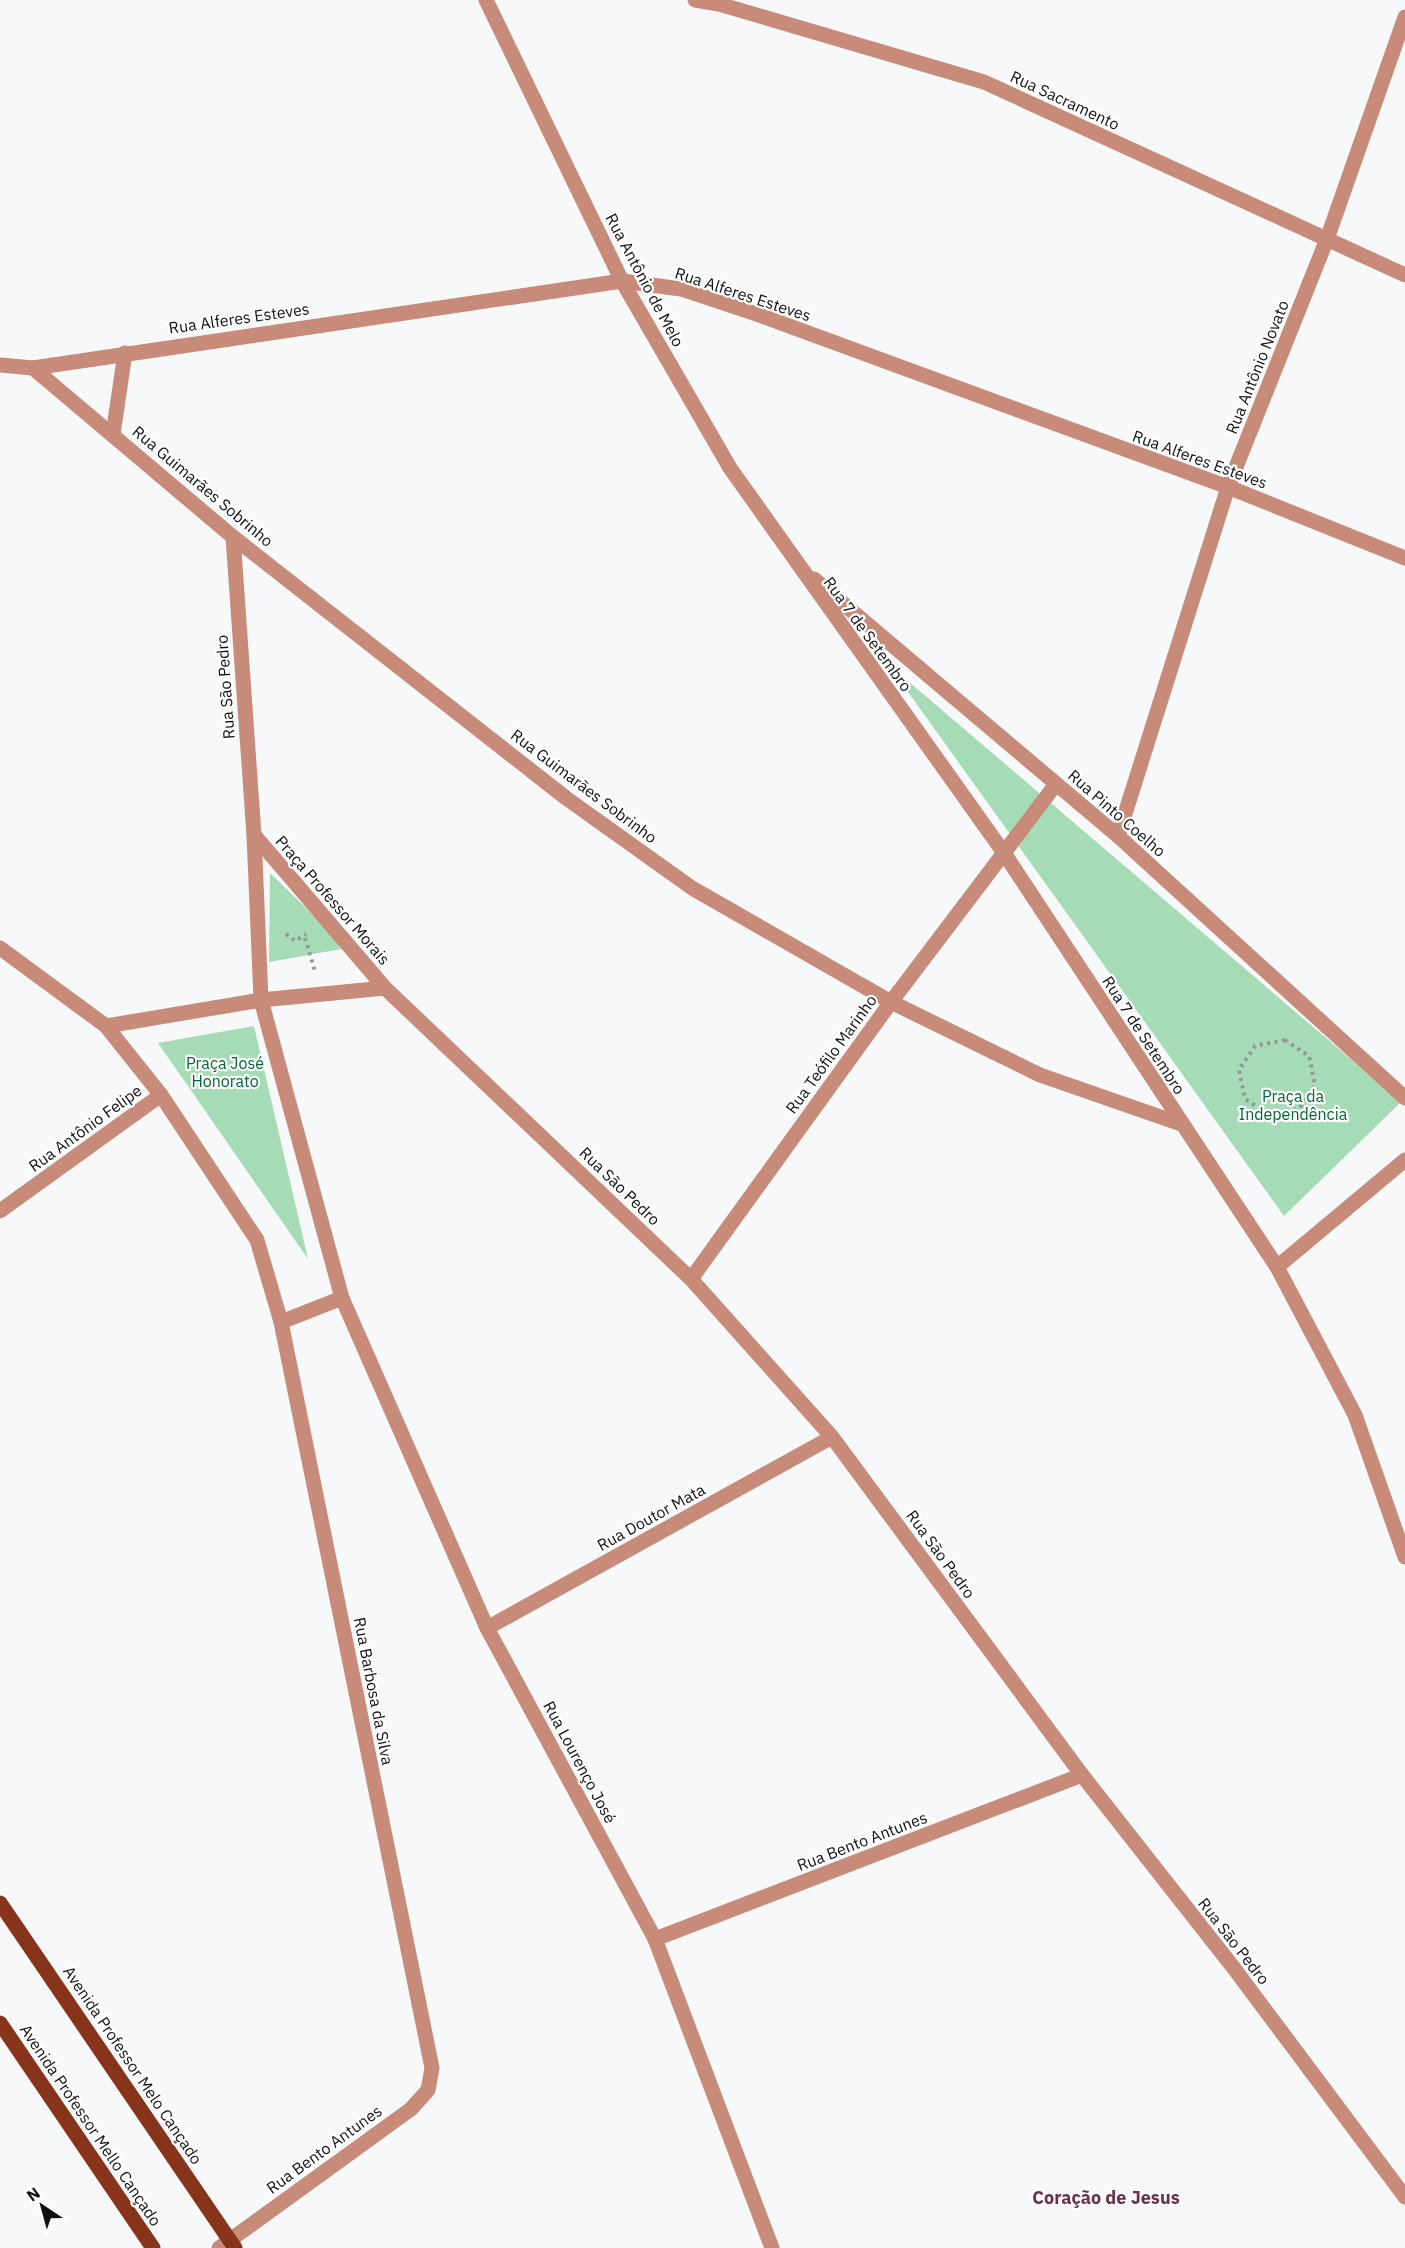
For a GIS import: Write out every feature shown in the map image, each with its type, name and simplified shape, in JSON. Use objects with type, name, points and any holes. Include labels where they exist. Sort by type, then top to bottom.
[{"type":"main road","name":"Avenida Professor Melo Cançado","points":[[0,1903],[228,2245]]},
{"type":"main road","name":"Avenida Professor Mello Cançado","points":[[0,2023],[153,2248]]},
{"type":"street","name":"Rua Antônio de Melo","points":[[486,0],[622,281],[730,468],[796,564]]},
{"type":"street","name":"Rua Sacramento","points":[[695,0],[719,4],[984,82],[1405,275]]},
{"type":"street","name":"Rua Antônio Novato","points":[[1118,836],[1228,487],[1327,239],[1405,18]]},
{"type":"street","name":"Rua Alferes Esteves","points":[[0,365],[33,368],[622,281],[681,289],[759,315],[1228,487],[1405,558]]},
{"type":"street","points":[[113,434],[125,353]]},
{"type":"street","name":"Rua Guimarães Sobrinho","points":[[33,368],[233,537],[566,798],[692,888],[891,1002],[1040,1075],[1180,1124]]},
{"type":"street","name":"Rua São Pedro","points":[[233,537],[254,835]]},
{"type":"street","name":"Rua Pinto Coelho","points":[[796,564],[1118,836],[1405,1098]]},
{"type":"street","name":"Rua 7 de Setembro","points":[[796,564],[1004,854],[1180,1124],[1277,1267],[1355,1415],[1405,1557]]},
{"type":"street","name":"Rua Teófilo Marinho","points":[[691,1279],[891,1002],[1056,784]]},
{"type":"street","name":"Praça Professor Morais","points":[[254,835],[385,988]]},
{"type":"street","name":"Praça Professor Morais","points":[[254,835],[261,1000],[385,988]]},
{"type":"street","points":[[0,948],[106,1026],[161,1095],[257,1239],[281,1322],[342,1298],[261,1000],[106,1026]]},
{"type":"street","name":"Rua São Pedro","points":[[385,988],[691,1279],[832,1437],[1082,1775],[1233,1968],[1405,2197]]},
{"type":"street","name":"Rua Antônio Felipe","points":[[0,1211],[161,1095]]},
{"type":"street","points":[[1277,1267],[1405,1160]]},
{"type":"street","name":"Rua Lourenço José","points":[[342,1298],[488,1628],[655,1940],[772,2248]]},
{"type":"street","name":"Rua Barbosa da Silva","points":[[281,1322],[432,2068]]},
{"type":"street","name":"Rua Doutor Mata","points":[[488,1628],[832,1437]]},
{"type":"street","name":"Rua Bento Antunes","points":[[655,1940],[1082,1775]]},
{"type":"street","name":"Rua Bento Antunes","points":[[228,2245],[411,2109],[429,2090],[432,2068]]},
{"type":"path","points":[[304,937],[321,993]]},
{"type":"path","points":[[1285,1040],[1309,1056],[1315,1085],[1299,1109],[1270,1116],[1245,1099],[1239,1070],[1256,1046],[1285,1040]]},
{"type":"green space","name":"Praça da Independência","points":[[888,664],[1401,1102],[1284,1216]]},
{"type":"green space","points":[[270,873],[347,948],[269,962]]},
{"type":"green space","name":"Praça José Honorato","points":[[254,1026],[308,1259],[158,1043]]},
{"type":"district","name":"Coração de Jesus","points":[[1106,2197]]}]
